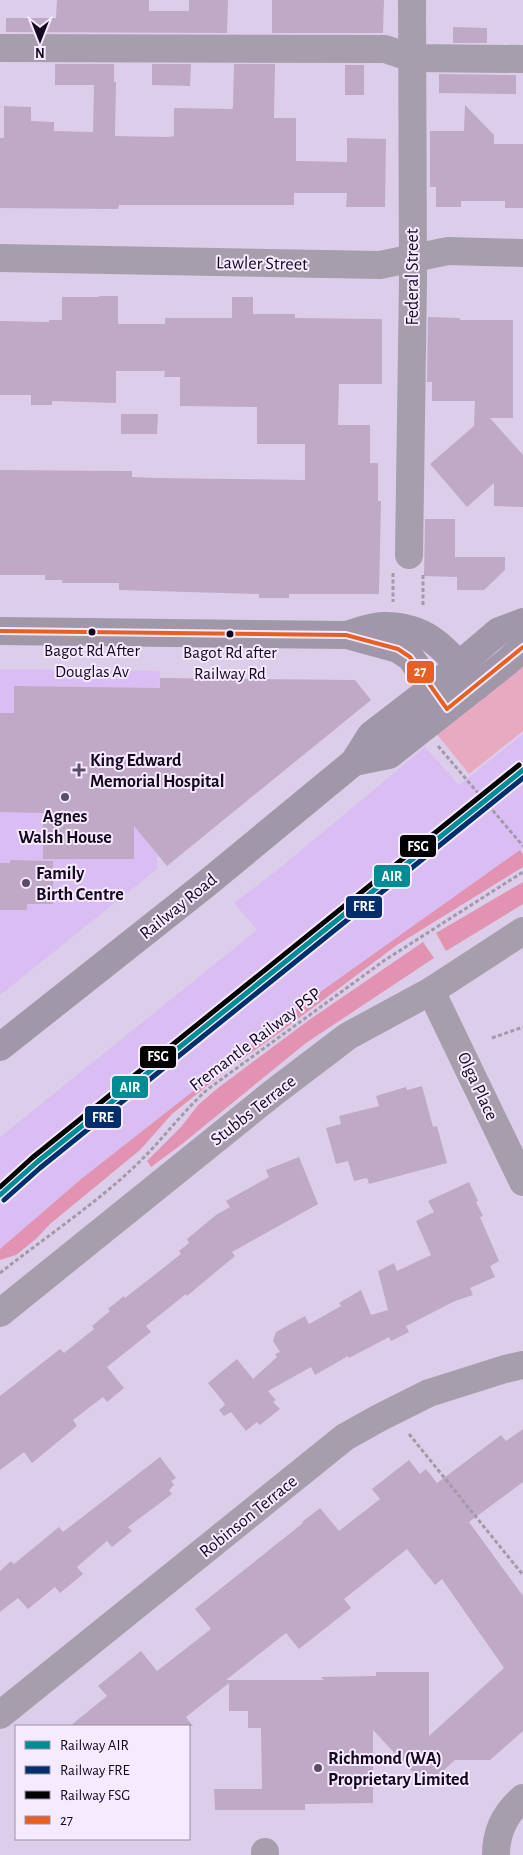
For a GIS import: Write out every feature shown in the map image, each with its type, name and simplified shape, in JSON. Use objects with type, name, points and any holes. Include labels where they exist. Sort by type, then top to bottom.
[{"type":"main road","name":"Railway Road","points":[[0,1047],[206,884],[354,762],[389,755],[440,698],[459,665],[499,631],[523,622]]},
{"type":"main road","points":[[346,635],[382,625],[420,632],[434,639],[477,686]]},
{"type":"main road","points":[[0,631],[346,635],[398,649],[410,657],[440,698]]},
{"type":"main road","name":"Railway Road","points":[[440,698],[477,686],[523,647]]},
{"type":"street","name":"Federal Street","points":[[408,563],[413,258],[412,0]]},
{"type":"street","points":[[0,48],[385,49],[412,58],[523,59]]},
{"type":"street","name":"Lawler Street","points":[[0,258],[380,265],[448,251],[523,253]]},
{"type":"street","name":"Stubbs Terrace","points":[[0,1313],[273,1093],[348,1036],[431,990],[523,931]]},
{"type":"street","name":"Olga Place","points":[[431,990],[523,1182]]},
{"type":"street","name":"Robinson Terrace","points":[[0,1715],[345,1438],[379,1418],[429,1393],[523,1365]]},
{"type":"street","points":[[496,1855],[496,1844],[502,1823],[509,1812],[523,1798]]},
{"type":"path","points":[[393,608],[408,563]]},
{"type":"path","points":[[408,563],[423,608]]},
{"type":"path","points":[[435,743],[523,846]]},
{"type":"path","name":"Fremantle Railway PSP","points":[[0,1273],[124,1176],[151,1151],[191,1104],[208,1089],[385,960],[523,872]]},
{"type":"path","points":[[492,1038],[523,1027]]},
{"type":"path","points":[[409,1434],[523,1575]]},
{"type":"shaded area","points":[[523,661],[523,731],[469,774],[435,732]]},
{"type":"shaded area","name":"King Edward Memorial Hospital","points":[[0,669],[160,671],[157,869],[0,995]]},
{"type":"shaded area","points":[[523,734],[523,848],[80,1180],[0,1249],[0,1137],[257,930],[234,903],[276,871],[425,747],[459,785]]},
{"type":"shaded area","points":[[520,850],[523,854],[523,867],[397,945],[228,1069],[172,1114],[140,1150],[50,1224],[36,1239],[16,1255],[0,1260],[0,1249],[80,1180],[309,1000]]},
{"type":"shaded area","points":[[523,882],[523,904],[446,951],[436,933]]},
{"type":"shaded area","points":[[423,942],[434,958],[306,1043],[151,1167],[147,1161],[181,1127],[198,1105],[218,1088],[309,1020]]},
{"type":"building","points":[[57,0],[149,0],[149,11],[189,11],[189,0],[228,0],[227,33],[6,32],[6,18],[56,18]]},
{"type":"building","points":[[272,0],[384,0],[383,33],[272,33]]},
{"type":"building","points":[[453,27],[487,28],[487,43],[453,43]]},
{"type":"building","points":[[55,64],[114,64],[114,82],[116,82],[115,136],[168,137],[174,136],[174,108],[232,109],[234,64],[275,64],[274,118],[296,118],[296,161],[347,162],[347,138],[386,139],[385,207],[346,207],[347,193],[294,193],[294,205],[119,205],[118,209],[0,208],[0,138],[4,138],[4,106],[31,107],[31,121],[54,122],[54,131],[93,132],[94,85],[55,85]]},
{"type":"building","points":[[152,64],[191,64],[190,86],[152,85]]},
{"type":"building","points":[[345,65],[364,65],[364,95],[345,95]]},
{"type":"building","points":[[439,74],[516,75],[516,94],[439,93]]},
{"type":"building","points":[[465,105],[494,135],[494,144],[523,144],[523,208],[505,208],[505,201],[461,201],[461,207],[436,207],[436,187],[430,187],[430,131],[464,131]]},
{"type":"building","points":[[118,296],[118,324],[165,324],[165,318],[232,318],[232,297],[253,297],[253,314],[295,314],[295,318],[382,319],[382,384],[339,384],[338,425],[370,425],[370,463],[378,463],[378,501],[381,501],[379,594],[289,594],[289,598],[259,598],[259,594],[119,590],[119,583],[62,583],[62,580],[45,580],[45,575],[0,575],[0,470],[132,471],[132,477],[305,480],[305,444],[257,444],[257,407],[180,406],[180,377],[164,377],[165,371],[116,371],[116,403],[52,401],[52,405],[31,405],[31,395],[0,395],[0,321],[49,322],[49,320],[62,320],[62,297]]},
{"type":"building","points":[[428,317],[460,318],[460,320],[513,320],[513,418],[490,418],[523,455],[523,507],[494,506],[494,483],[467,507],[430,464],[474,426],[475,401],[432,401],[432,382],[427,382]]},
{"type":"building","points":[[121,414],[158,414],[157,434],[121,434]]},
{"type":"building","points":[[425,519],[455,519],[455,557],[505,557],[505,570],[484,590],[457,590],[457,577],[424,576]]},
{"type":"building","points":[[160,678],[355,680],[371,700],[167,866],[134,826],[134,859],[43,859],[43,813],[0,812],[0,713],[14,713],[14,686],[160,688]]},
{"type":"building","name":"Family Birth Centre","points":[[10,860],[53,861],[53,904],[27,904],[27,910],[0,910],[0,863],[10,863]]},
{"type":"building","points":[[422,1086],[433,1127],[437,1126],[447,1163],[369,1184],[367,1178],[354,1181],[348,1161],[336,1164],[326,1128],[341,1124],[339,1116],[379,1106],[376,1096],[406,1087],[407,1090]]},
{"type":"building","points":[[299,1157],[318,1204],[232,1252],[235,1256],[187,1296],[186,1294],[146,1326],[151,1332],[107,1367],[124,1388],[107,1402],[103,1397],[73,1420],[77,1426],[32,1463],[24,1452],[0,1470],[0,1396],[60,1349],[64,1353],[94,1329],[92,1326],[110,1311],[108,1309],[181,1254],[179,1251],[189,1243],[187,1239],[216,1215],[230,1207],[226,1201],[269,1177],[266,1170]]},
{"type":"building","points":[[469,1182],[483,1216],[480,1217],[499,1261],[490,1266],[495,1277],[470,1288],[473,1295],[455,1301],[406,1326],[409,1332],[391,1341],[389,1337],[349,1358],[348,1356],[315,1375],[311,1367],[268,1391],[276,1400],[273,1402],[280,1409],[260,1425],[257,1422],[246,1431],[231,1412],[224,1416],[219,1410],[225,1405],[208,1383],[237,1359],[253,1379],[277,1357],[275,1354],[280,1352],[273,1341],[276,1332],[305,1316],[309,1324],[341,1306],[339,1303],[361,1290],[371,1315],[388,1310],[378,1271],[394,1263],[397,1271],[431,1255],[416,1221],[434,1212],[428,1201]]},
{"type":"building","points":[[523,1429],[523,1482],[469,1522],[523,1596],[523,1731],[490,1760],[455,1760],[436,1777],[417,1777],[373,1730],[373,1803],[305,1804],[305,1810],[215,1810],[214,1789],[262,1789],[261,1728],[248,1728],[248,1711],[229,1711],[229,1683],[186,1717],[193,1726],[71,1725],[107,1696],[98,1686],[141,1651],[157,1671],[211,1629],[195,1609],[320,1508],[339,1531],[380,1499],[372,1489],[409,1460],[420,1474],[426,1469],[437,1483],[501,1435],[506,1441]],"holes":[[[407,1549],[435,1585],[442,1579],[504,1668],[429,1736],[429,1672],[376,1672],[376,1676],[321,1677],[324,1680],[226,1680],[286,1633],[299,1649],[351,1608],[344,1599]]]},
{"type":"building","points":[[160,1457],[176,1478],[171,1481],[174,1485],[169,1490],[172,1494],[128,1527],[132,1531],[112,1547],[107,1541],[77,1567],[83,1574],[60,1593],[55,1587],[28,1609],[18,1598],[0,1612],[0,1571],[11,1561],[14,1564],[59,1527],[63,1532]]},
{"type":"rail line","name":"FSG","points":[[0,1187],[32,1158],[519,765]]},
{"type":"rail line","name":"AIR","points":[[0,1195],[36,1163],[523,770]]},
{"type":"rail line","name":"FRE","points":[[4,1200],[40,1168],[523,778]]},
{"type":"transit line","name":"27","points":[[0,631],[346,635],[398,649],[410,657],[447,709],[523,647]]},
{"type":"place","name":"Bagot Rd After Douglas Av","points":[[92,632]]},
{"type":"place","name":"Bagot Rd after Railway Rd","points":[[230,634]]},
{"type":"place","name":"King Edward Memorial Hospital","points":[[79,770]]},
{"type":"place","name":"Agnes Walsh House","points":[[65,797]]},
{"type":"place","name":"Family Birth Centre","points":[[26,883]]},
{"type":"place","name":"Richmond (WA) Proprietary Limited","points":[[318,1768]]}]
